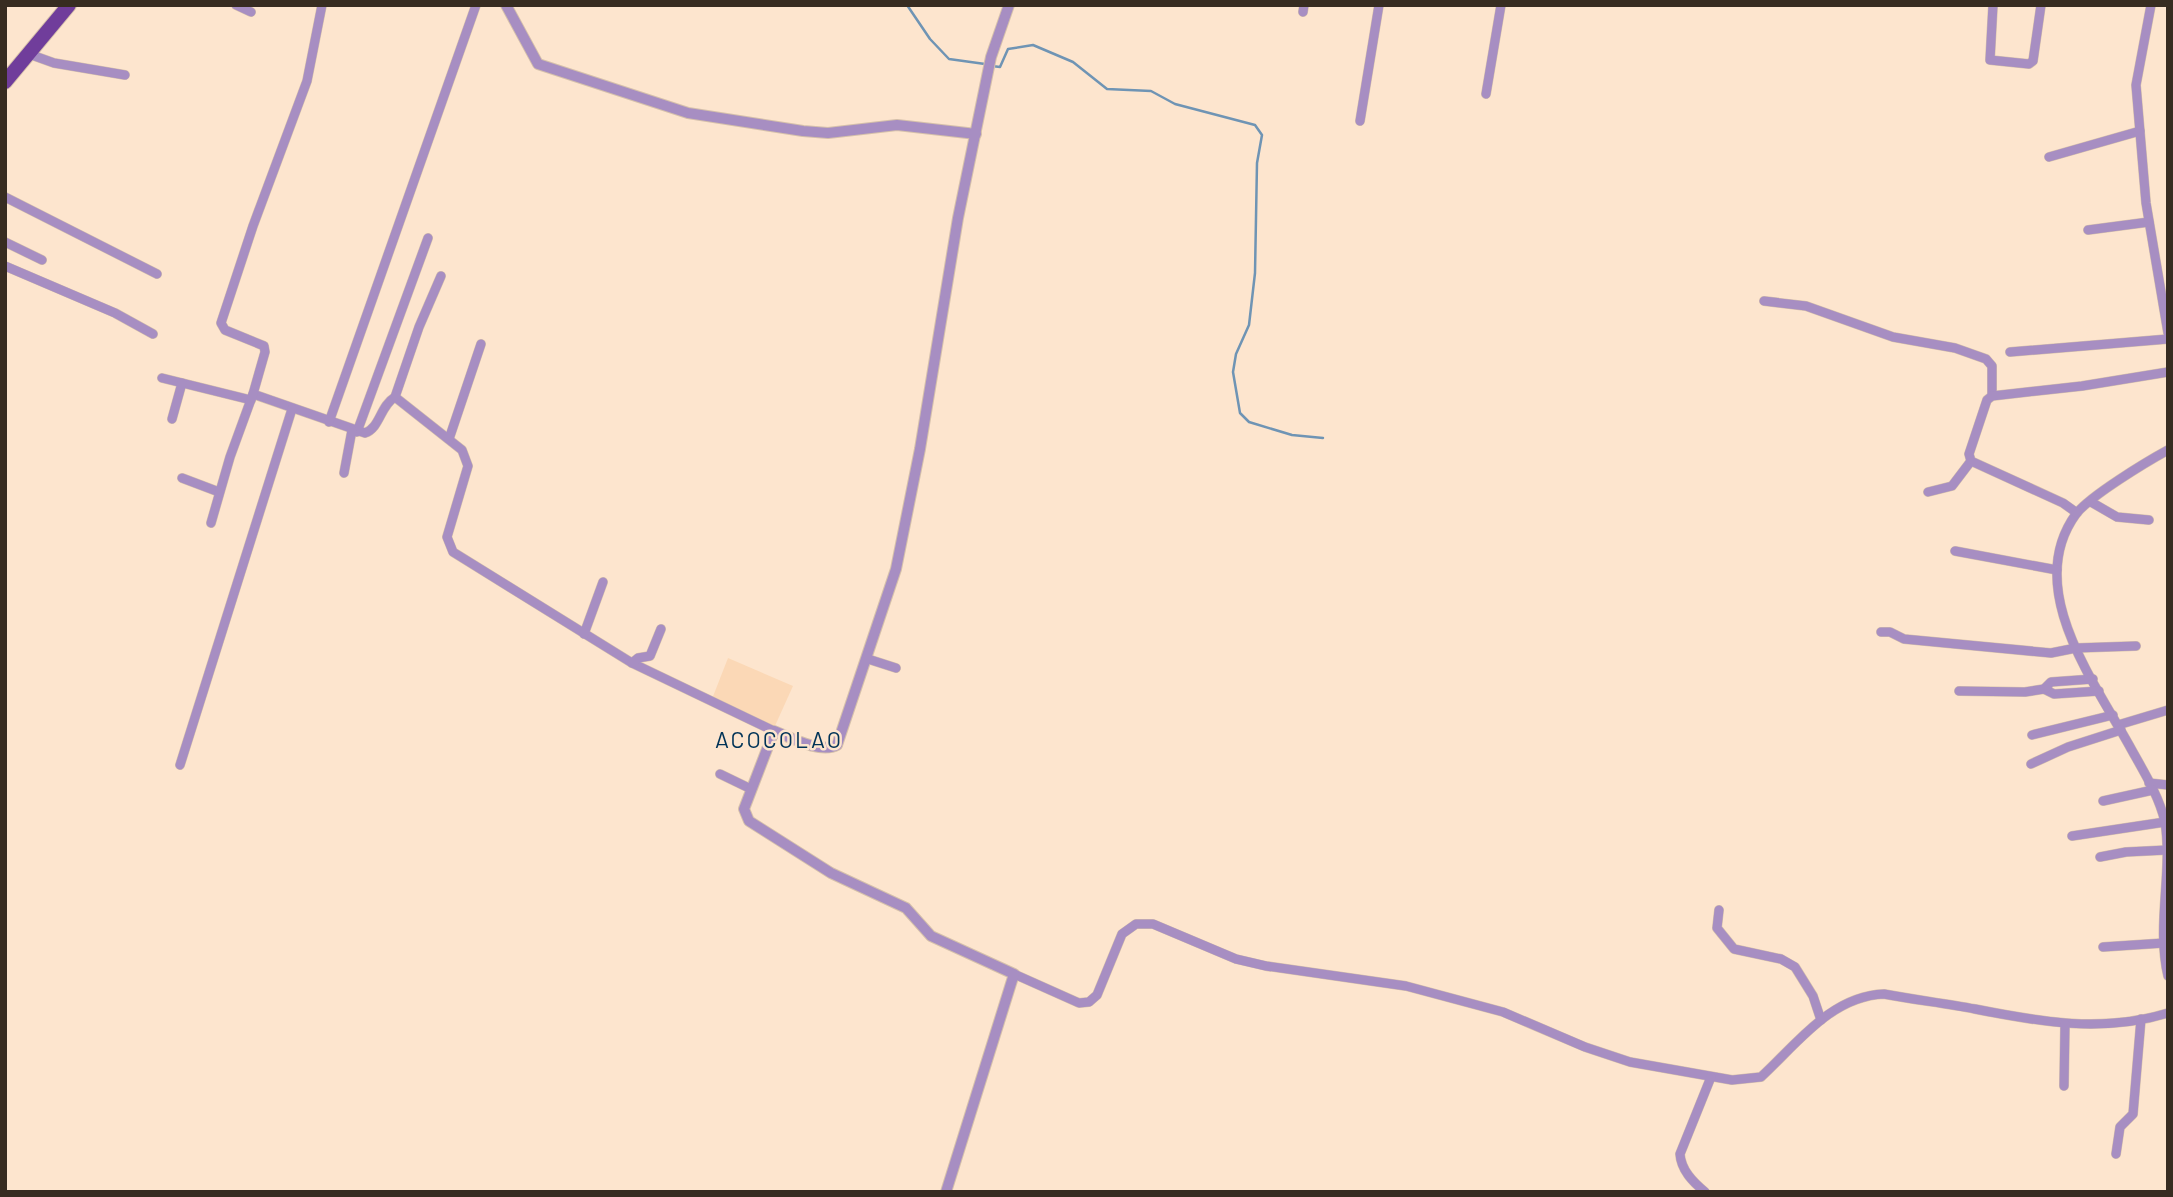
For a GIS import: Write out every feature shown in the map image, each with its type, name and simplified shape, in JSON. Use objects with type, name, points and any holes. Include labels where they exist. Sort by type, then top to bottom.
[{"type":"main road","points":[[5,82],[69,5]]},
{"type":"street","points":[[236,5],[251,12]]},
{"type":"street","points":[[211,523],[265,352],[264,346],[225,330],[221,323],[310,69],[314,36],[322,5]]},
{"type":"street","points":[[328,422],[476,5]]},
{"type":"street","points":[[506,5],[538,64],[678,110],[813,132],[897,125],[976,134]]},
{"type":"street","points":[[395,397],[465,453],[468,467],[448,531],[448,546],[457,555],[632,663],[774,730],[812,745],[835,747],[892,585],[907,518],[958,218],[991,57],[1009,5]]},
{"type":"street","points":[[1360,121],[1379,5]]},
{"type":"street","points":[[1486,94],[1501,5]]},
{"type":"street","points":[[1993,5],[1990,60],[2029,64],[2033,61],[2041,5]]},
{"type":"street","points":[[2151,5],[2136,82],[2149,222],[2168,333]]},
{"type":"street","points":[[29,54],[54,63],[125,75]]},
{"type":"street","points":[[2049,157],[2140,131]]},
{"type":"street","points":[[5,197],[157,274]]},
{"type":"street","points":[[2088,230],[2149,222]]},
{"type":"street","points":[[344,473],[355,431],[428,238]]},
{"type":"street","points":[[5,242],[42,260]]},
{"type":"street","points":[[5,266],[115,313],[152,334]]},
{"type":"street","points":[[162,378],[252,397],[365,433],[373,429],[383,408],[395,397],[419,327],[441,276]]},
{"type":"street","points":[[1764,301],[1807,306],[1893,337],[1955,348],[1986,359],[1992,366],[1992,396]]},
{"type":"street","points":[[2010,352],[2168,339]]},
{"type":"street","points":[[449,439],[481,344]]},
{"type":"street","points":[[2077,513],[2063,503],[1971,461],[1969,454],[1987,400],[1992,396],[2082,386],[2168,372]]},
{"type":"street","points":[[172,419],[182,383]]},
{"type":"street","points":[[180,765],[292,410]]},
{"type":"street","points":[[2168,450],[2137,468],[2077,513],[2057,570],[2057,598],[2076,648],[2164,810],[2167,850],[2164,943],[2168,976]]},
{"type":"street","points":[[1928,492],[1952,486],[1971,461]]},
{"type":"street","points":[[182,478],[219,492]]},
{"type":"street","points":[[2091,502],[2117,517],[2149,520]]},
{"type":"street","points":[[1955,551],[2057,570]]},
{"type":"street","points":[[584,634],[603,582]]},
{"type":"street","points":[[632,663],[638,658],[650,656],[661,629]]},
{"type":"street","points":[[1881,632],[1890,632],[1904,639],[2051,653],[2076,648],[2136,646]]},
{"type":"street","points":[[868,659],[896,668]]},
{"type":"street","points":[[2044,689],[2051,682],[2093,679]]},
{"type":"street","points":[[1959,691],[2015,692],[2044,689],[2054,694],[2099,691]]},
{"type":"street","points":[[2031,764],[2068,747],[2168,710]]},
{"type":"street","points":[[2032,735],[2113,715]]},
{"type":"street","points":[[774,730],[744,812],[749,821],[831,873],[906,908],[931,936],[1079,1003],[1089,1002],[1097,995],[1122,934],[1136,924],[1153,924],[1236,959],[1433,993],[1503,1012],[1585,1047],[1630,1062],[1731,1080],[1761,1077],[1797,1039],[1821,1020],[1868,995],[1884,994],[2065,1024],[2112,1024],[2168,1013]]},
{"type":"street","points":[[720,774],[751,789]]},
{"type":"street","points":[[2103,801],[2151,787],[2168,785]]},
{"type":"street","points":[[2072,836],[2165,822]]},
{"type":"street","points":[[2100,858],[2126,852],[2167,850]]},
{"type":"street","points":[[1719,910],[1717,928],[1734,949],[1781,959],[1796,967],[1813,996],[1821,1020]]},
{"type":"street","points":[[2103,947],[2164,943]]},
{"type":"street","points":[[946,1192],[1014,974]]},
{"type":"street","points":[[2116,1154],[2120,1126],[2133,1114],[2141,1018]]},
{"type":"street","points":[[2064,1086],[2065,1024]]},
{"type":"street","points":[[1705,1192],[1692,1180],[1680,1161],[1680,1154],[1711,1077]]},
{"type":"shaded area","points":[[728,658],[793,686],[774,728],[712,699]]},
{"type":"waterway","points":[[907,5],[930,39],[949,59],[985,64]]},
{"type":"waterway","points":[[992,66],[1000,67],[1008,49],[1033,45],[1073,62],[1107,89],[1151,91],[1175,104],[1255,125],[1262,135],[1257,163],[1255,273],[1249,325],[1236,354],[1233,372],[1240,413],[1249,422],[1292,435],[1323,438]]},
{"type":"district","name":"ACOCOLAO","points":[[779,739]]}]
